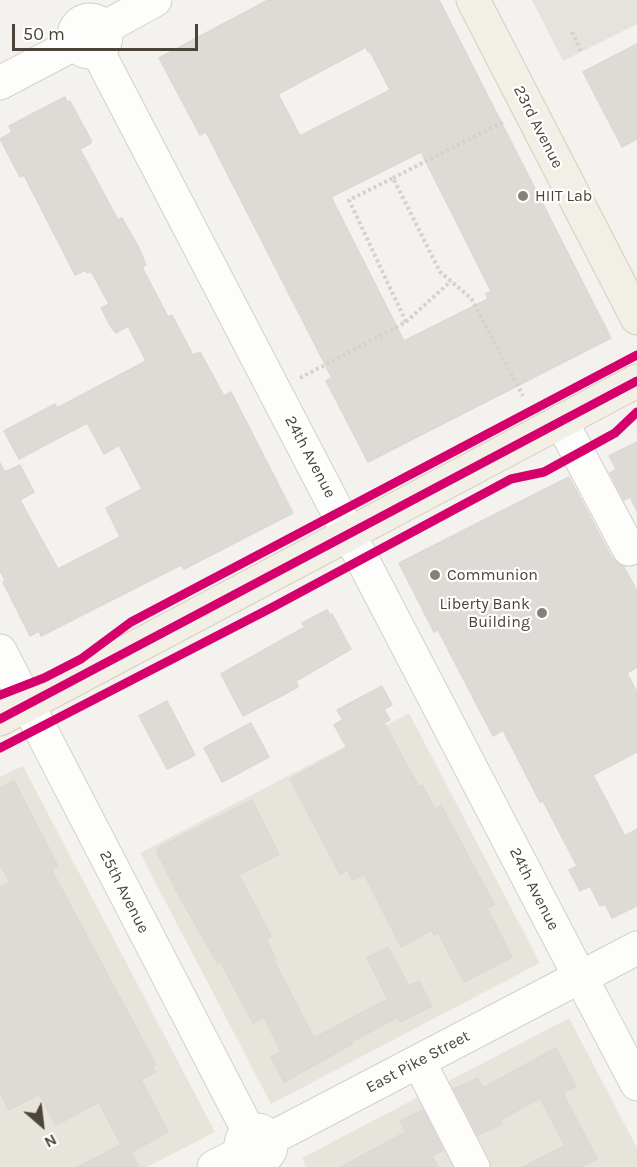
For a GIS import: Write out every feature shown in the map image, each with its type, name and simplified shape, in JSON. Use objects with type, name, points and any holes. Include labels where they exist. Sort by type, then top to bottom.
[{"type":"main road","name":"23rd Avenue","points":[[472,0],[637,318]]},
{"type":"main road","points":[[14,712],[637,381]]},
{"type":"street","points":[[0,83],[86,29],[156,0]]},
{"type":"street","name":"24th Avenue","points":[[86,29],[637,1084]]},
{"type":"street","points":[[561,421],[629,549],[637,545]]},
{"type":"street","name":"25th Avenue","points":[[0,651],[14,712],[258,1150]]},
{"type":"street","name":"East Pike Street","points":[[214,1167],[258,1150],[418,1062],[637,948]]},
{"type":"street","points":[[418,1062],[473,1167]]},
{"type":"path","points":[[572,32],[581,51]]},
{"type":"path","points":[[406,322],[349,200],[509,119]]},
{"type":"path","points":[[393,178],[440,273],[471,298],[523,396]]},
{"type":"path","points":[[300,378],[406,322],[451,281]]},
{"type":"shaded area","points":[[532,0],[637,0],[637,24],[563,61]]},
{"type":"shaded area","points":[[409,713],[540,963],[271,1104],[140,853]]},
{"type":"shaded area","points":[[23,766],[215,1132],[147,1167],[0,1167],[0,777]]},
{"type":"shaded area","points":[[569,1018],[637,1148],[637,1167],[306,1167],[302,1158]]},
{"type":"building","points":[[268,0],[439,0],[611,338],[368,462],[326,381],[332,378],[206,132],[200,135],[159,58]],"holes":[[[366,47],[390,90],[300,136],[278,94]],[[421,152],[491,291],[486,294],[488,299],[404,341],[331,197]]]},
{"type":"building","points":[[637,44],[637,139],[622,147],[583,72]]},
{"type":"building","points":[[65,97],[67,102],[70,101],[91,140],[91,143],[80,149],[118,220],[122,218],[138,246],[146,265],[142,267],[168,317],[172,315],[193,355],[200,352],[224,396],[231,392],[293,513],[184,569],[181,565],[41,636],[39,631],[30,636],[3,582],[5,580],[0,571],[0,463],[5,472],[20,465],[34,492],[20,500],[58,569],[120,537],[106,508],[142,489],[119,445],[104,454],[87,423],[19,459],[4,431],[55,404],[57,408],[146,361],[128,326],[116,333],[111,327],[101,308],[109,304],[91,271],[87,273],[86,270],[75,275],[24,175],[20,177],[0,139],[12,132],[9,126]]},
{"type":"building","points":[[637,442],[637,511],[630,497],[624,500],[610,473],[616,469],[609,456]]},
{"type":"building","points":[[569,477],[612,558],[624,567],[637,591],[637,667],[627,673],[637,692],[637,752],[593,775],[625,836],[637,829],[637,906],[612,918],[605,904],[600,906],[590,886],[580,891],[569,870],[577,866],[543,801],[540,802],[503,730],[493,736],[438,630],[434,632],[399,563]]},
{"type":"building","points":[[327,610],[330,615],[332,614],[351,649],[296,681],[298,687],[243,716],[221,674],[305,627],[302,623]]},
{"type":"building","points":[[382,686],[392,705],[384,709],[390,720],[384,723],[419,787],[422,785],[435,809],[441,805],[494,904],[487,908],[512,957],[464,982],[438,933],[434,935],[432,930],[401,947],[364,874],[353,880],[347,870],[340,874],[290,779],[347,748],[334,725],[343,720],[337,710]]},
{"type":"building","points":[[167,701],[195,755],[167,769],[139,716]]},
{"type":"building","points":[[251,723],[269,757],[222,782],[204,748]]},
{"type":"building","points":[[14,781],[58,866],[51,869],[156,1065],[152,1067],[155,1072],[141,1080],[168,1132],[131,1152],[139,1167],[78,1167],[121,1145],[99,1102],[56,1125],[39,1094],[9,1110],[0,1093],[0,887],[10,882],[0,864],[0,788]]},
{"type":"building","points":[[252,800],[279,854],[239,875],[271,936],[266,939],[276,959],[274,961],[314,1038],[388,999],[367,958],[388,947],[409,986],[419,981],[432,1006],[400,1022],[398,1017],[284,1082],[271,1057],[281,1052],[264,1017],[253,1023],[221,963],[218,964],[178,894],[157,852],[158,848]]},
{"type":"building","points":[[556,1048],[576,1086],[563,1093],[597,1159],[581,1167],[523,1167],[565,1146],[540,1098],[500,1120],[502,1124],[478,1135],[454,1089],[478,1078],[483,1088]]},
{"type":"building","points":[[423,1110],[443,1150],[432,1156],[438,1167],[341,1167],[406,1132],[400,1121]]},
{"type":"cycle path","points":[[0,695],[44,678],[81,659],[131,622],[637,355]]},
{"type":"cycle path","points":[[0,719],[637,381]]},
{"type":"cycle path","points":[[0,748],[271,608],[511,479],[544,472],[615,433],[637,412]]},
{"type":"place","name":"HIIT Lab","points":[[523,196]]},
{"type":"place","name":"Communion","points":[[435,575]]},
{"type":"place","name":"Liberty Bank Building","points":[[542,613]]}]
